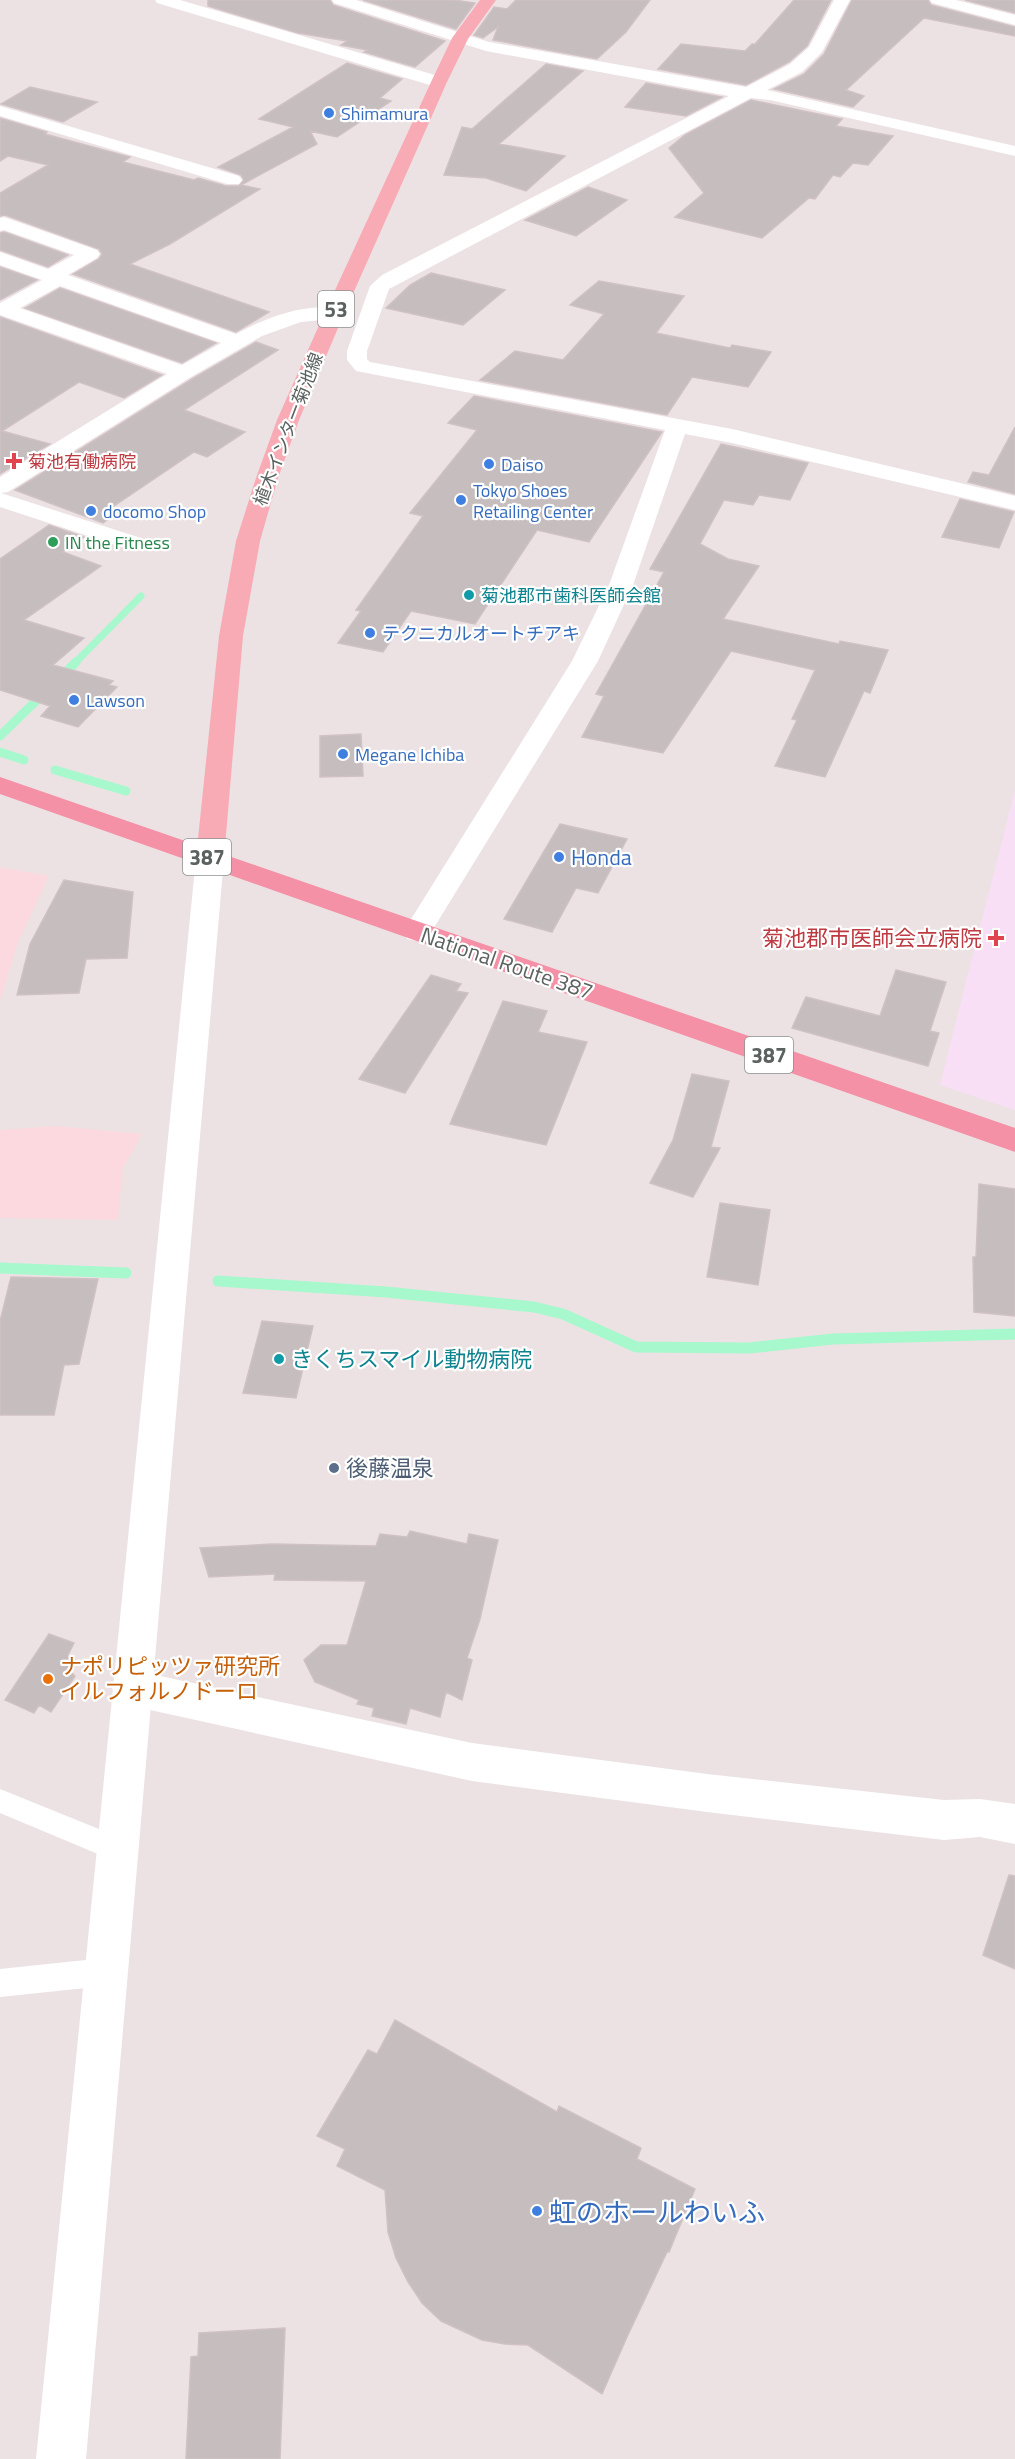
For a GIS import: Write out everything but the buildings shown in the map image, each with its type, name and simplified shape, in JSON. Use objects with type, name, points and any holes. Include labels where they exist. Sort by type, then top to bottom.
[{"type":"highway","name":"National Route 387","points":[[0,785],[1015,1140]]},
{"type":"main road","name":"植木インター菊池線","points":[[210,858],[231,636],[248,542],[288,420],[338,304],[460,38],[488,0]]},
{"type":"street","points":[[163,0],[439,82]]},
{"type":"street","points":[[339,0],[460,38],[529,54],[770,95],[1015,150]]},
{"type":"street","points":[[354,22],[392,0]]},
{"type":"street","points":[[0,487],[238,342],[275,323],[338,304],[380,286],[389,279],[796,68],[816,49],[842,0]]},
{"type":"street","points":[[938,0],[1015,20]]},
{"type":"street","points":[[316,44],[335,33]]},
{"type":"street","points":[[4,116],[233,180]]},
{"type":"street","points":[[0,225],[4,223],[90,254],[3,309],[184,373]]},
{"type":"street","points":[[2,260],[55,276],[238,342]]},
{"type":"street","points":[[380,286],[357,351],[357,360],[363,367],[732,436],[1015,502]]},
{"type":"street","points":[[417,932],[585,661],[621,585],[677,427]]},
{"type":"street","points":[[0,500],[136,544]]},
{"type":"street","points":[[61,2459],[210,858]]},
{"type":"street","points":[[132,1688],[472,1762],[706,1793],[944,1820],[980,1818],[1015,1824]]},
{"type":"lane","points":[[0,1801],[117,1849]]},
{"type":"lane","points":[[0,1983],[105,1972]]},
{"type":"shaded area","name":"菊池郡市医師会立病院","points":[[1015,790],[1015,1110],[940,1085]]},
{"type":"shaded area","points":[[0,867],[49,876],[18,942],[0,1001]]},
{"type":"shaded area","points":[[57,1126],[142,1134],[123,1168],[118,1220],[0,1218],[0,1130]]},
{"type":"waterway","points":[[75,663],[141,596]]},
{"type":"waterway","points":[[59,679],[75,663]]},
{"type":"waterway","points":[[0,736],[45,692]]},
{"type":"waterway","points":[[0,752],[24,760]]},
{"type":"waterway","points":[[55,770],[126,791]]},
{"type":"waterway","points":[[0,1268],[126,1273]]},
{"type":"waterway","points":[[218,1281],[386,1292],[534,1307],[563,1314],[636,1347],[749,1348],[833,1339],[1015,1334]]},
{"type":"place","name":"Shimamura","points":[[329,113]]},
{"type":"place","name":"菊池有働病院","points":[[14,461]]},
{"type":"place","name":"Daiso","points":[[489,464]]},
{"type":"place","name":"Tokyo Shoes Retailing Center","points":[[461,500]]},
{"type":"place","name":"docomo Shop","points":[[91,511]]},
{"type":"place","name":"IN the Fitness","points":[[53,542]]},
{"type":"place","name":"菊池郡市歯科医師会館","points":[[469,595]]},
{"type":"place","name":"テクニカルオートチアキ","points":[[370,633]]},
{"type":"place","name":"Lawson","points":[[74,700]]},
{"type":"place","name":"Megane Ichiba","points":[[343,754]]},
{"type":"place","name":"Honda","points":[[559,857]]},
{"type":"place","name":"菊池郡市医師会立病院","points":[[996,938]]},
{"type":"place","name":"きくちスマイル動物病院","points":[[279,1359]]},
{"type":"place","name":"後藤温泉","points":[[334,1468]]},
{"type":"place","name":"ナポリピッツァ研究所 イルフォルノドーロ","points":[[48,1679]]},
{"type":"place","name":"虹のホールわいふ","points":[[537,2211]]}]
